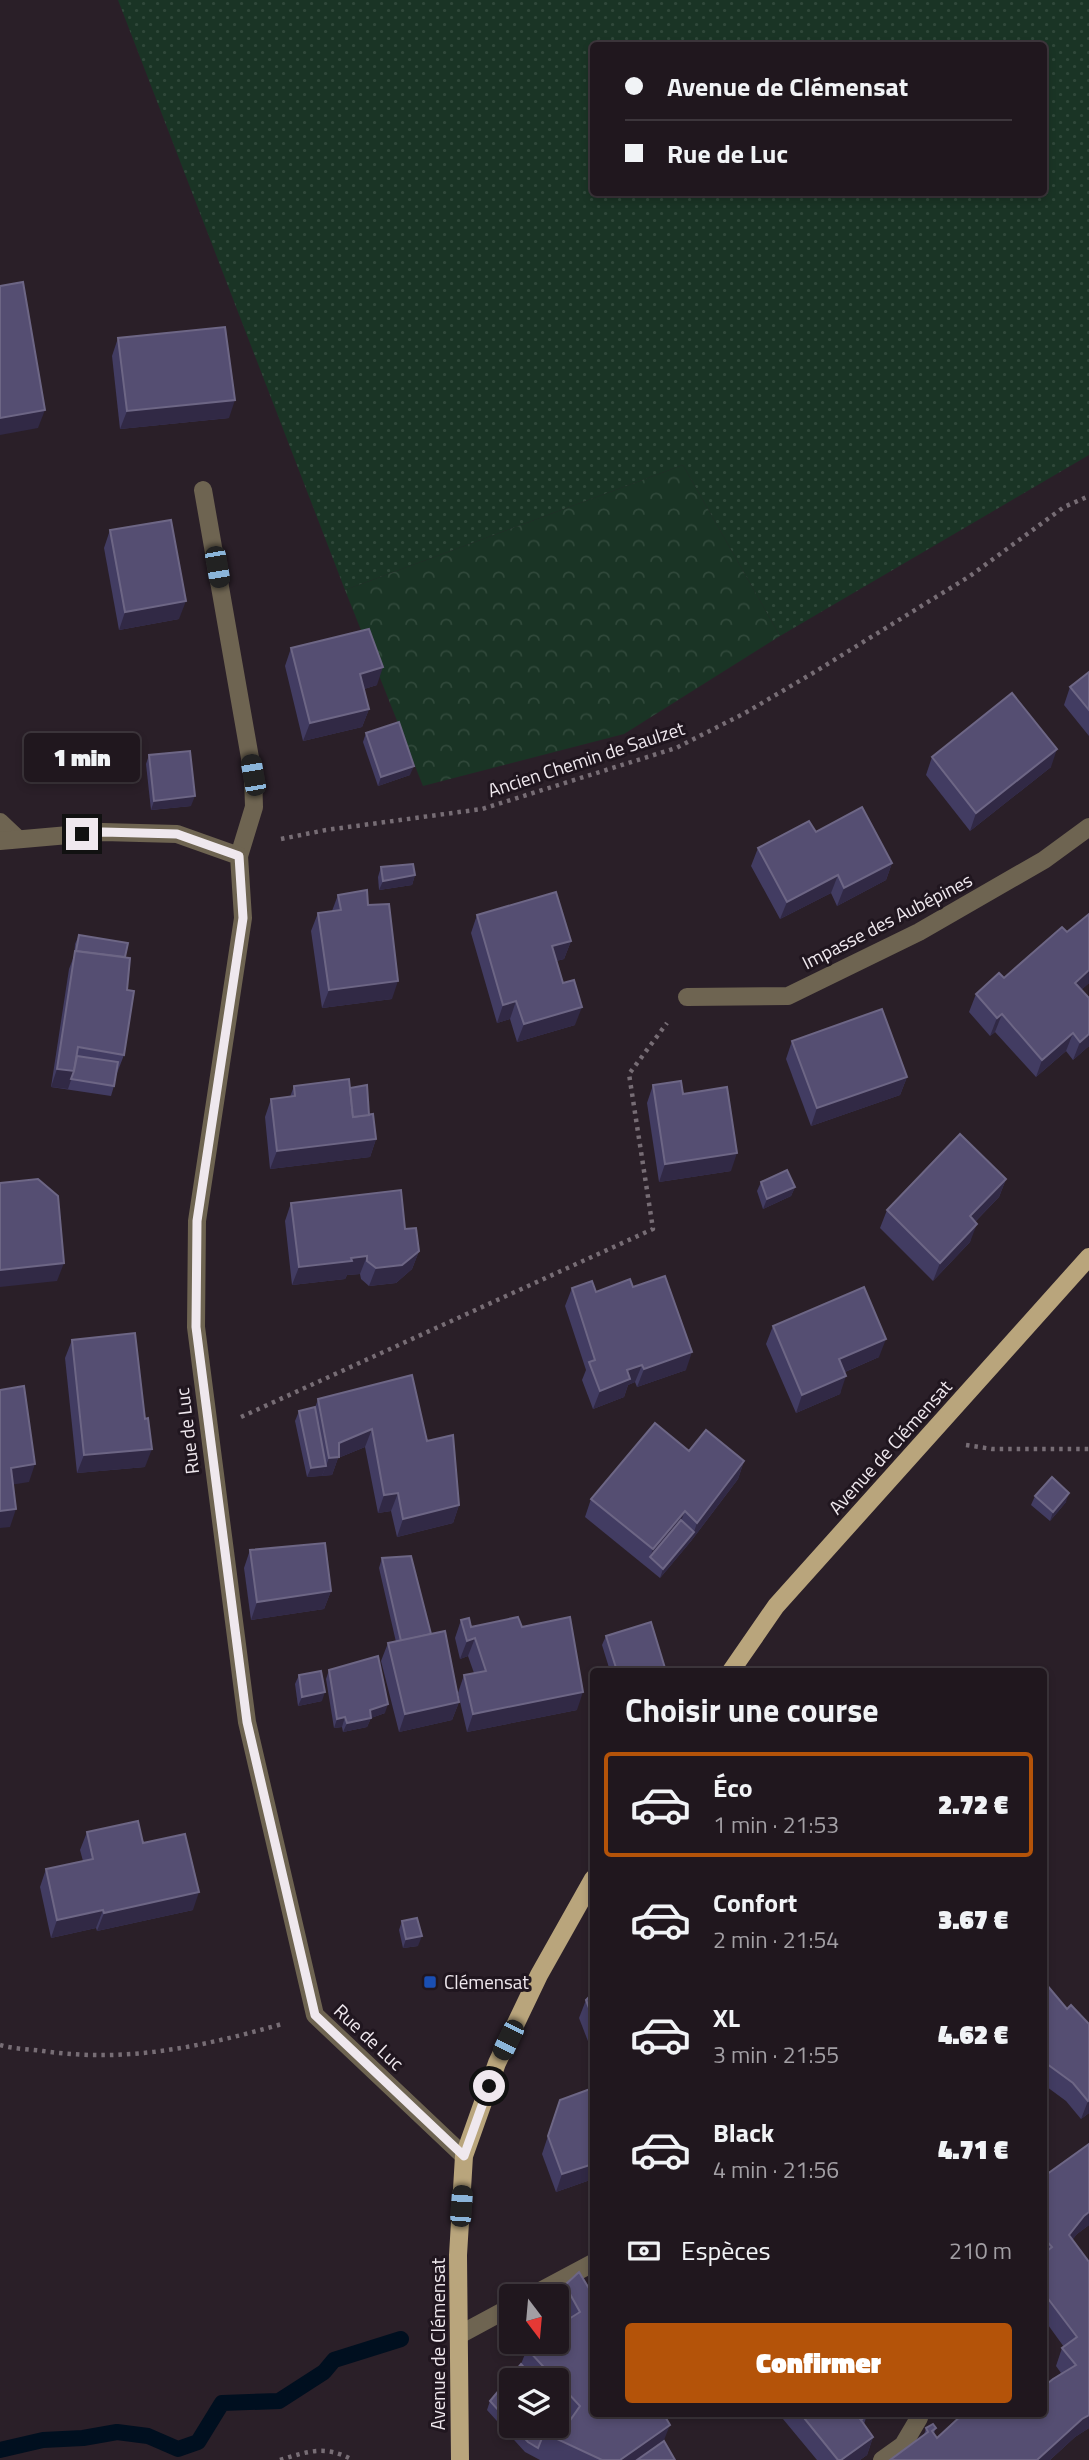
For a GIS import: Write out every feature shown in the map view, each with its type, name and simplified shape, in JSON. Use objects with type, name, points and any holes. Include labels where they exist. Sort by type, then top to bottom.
[{"type":"main road","name":"Avenue de Clémensat","points":[[733,1668],[776,1606],[1089,1257]]},
{"type":"main road","name":"Avenue de Clémensat","points":[[460,2460],[458,2255],[464,2156],[497,2063],[539,1975],[590,1884]]},
{"type":"street","points":[[0,822],[9,840],[103,832],[177,834],[239,856],[254,807],[253,775],[203,490]]},
{"type":"street","name":"Impasse des Aubépines","points":[[687,997],[788,996],[919,932],[1044,860],[1089,827]]},
{"type":"street","name":"Rue de Luc","points":[[239,856],[243,918],[197,1221],[196,1327],[247,1722],[315,2015],[464,2156]]},
{"type":"street","points":[[554,2284],[590,2265]]},
{"type":"street","points":[[458,2335],[499,2313]]},
{"type":"street","points":[[882,2460],[903,2445],[919,2417]]},
{"type":"path","name":"Ancien Chemin de Saulzet","points":[[239,856],[283,839],[327,830],[482,809],[676,748],[745,713],[824,666],[970,576],[1064,507],[1089,496]]},
{"type":"path","points":[[208,1431],[653,1229],[629,1074],[687,997]]},
{"type":"path","points":[[923,1440],[992,1448],[1089,1449]]},
{"type":"path","points":[[0,2045],[64,2054],[141,2055],[216,2043],[315,2015]]},
{"type":"path","points":[[280,2460],[314,2449],[342,2454],[354,2460]]},
{"type":"green space","points":[[118,0],[1089,0],[1089,455],[780,636],[683,465],[345,590]]},
{"type":"green space","points":[[683,465],[780,636],[624,734],[423,786],[345,590]]},
{"type":"building","points":[[23,282],[45,410],[0,418],[0,286]]},
{"type":"building","points":[[225,327],[235,400],[127,411],[118,338]]},
{"type":"building","points":[[171,520],[186,601],[125,612],[110,530]]},
{"type":"building","points":[[369,629],[383,667],[360,674],[369,709],[310,723],[291,648]]},
{"type":"building","points":[[1089,672],[1089,710],[1070,687]]},
{"type":"building","points":[[1012,693],[1057,749],[976,813],[932,757]]},
{"type":"building","points":[[399,722],[414,766],[381,777],[366,733]]},
{"type":"building","points":[[190,751],[195,796],[154,801],[149,755]]},
{"type":"building","points":[[862,807],[892,863],[844,888],[838,875],[787,902],[758,848],[809,821],[816,832]]},
{"type":"building","points":[[413,864],[415,875],[383,881],[381,867]]},
{"type":"building","points":[[367,890],[368,905],[389,904],[398,981],[329,990],[318,913],[341,910],[338,895]]},
{"type":"building","points":[[556,892],[571,941],[552,946],[563,983],[574,980],[582,1007],[524,1024],[516,1001],[503,1005],[477,915]]},
{"type":"building","points":[[1089,914],[1089,970],[1075,983],[1089,998],[1089,1034],[1080,1042],[1073,1033],[1042,1060],[1002,1014],[997,1018],[976,994],[999,973],[1004,978],[1062,927],[1067,932]]},
{"type":"building","points":[[79,935],[128,943],[125,957],[76,951]]},
{"type":"building","points":[[75,951],[130,958],[127,990],[134,991],[124,1055],[78,1047],[74,1071],[57,1069]]},
{"type":"building","points":[[882,1009],[907,1077],[817,1108],[792,1041]]},
{"type":"building","points":[[77,1056],[118,1062],[114,1086],[71,1079]]},
{"type":"building","points":[[349,1079],[353,1117],[373,1114],[376,1139],[277,1151],[271,1099],[295,1096],[294,1086]]},
{"type":"building","points":[[681,1081],[683,1094],[727,1087],[737,1153],[665,1164],[653,1085]]},
{"type":"building","points":[[367,1085],[369,1115],[353,1117],[350,1088]]},
{"type":"building","points":[[960,1134],[1006,1179],[970,1216],[977,1224],[940,1263],[887,1210]]},
{"type":"building","points":[[787,1170],[795,1187],[767,1199],[761,1182]]},
{"type":"building","points":[[38,1179],[58,1196],[64,1263],[0,1270],[0,1183]]},
{"type":"building","points":[[401,1190],[405,1229],[416,1228],[419,1251],[402,1265],[376,1268],[367,1261],[367,1256],[351,1258],[352,1261],[299,1267],[291,1203]]},
{"type":"building","points":[[665,1276],[692,1352],[644,1369],[642,1365],[627,1370],[630,1379],[600,1391],[589,1362],[595,1360],[572,1288],[592,1281],[596,1292],[630,1279],[633,1287]]},
{"type":"building","points":[[864,1287],[886,1339],[839,1359],[846,1376],[802,1395],[773,1326]]},
{"type":"building","points":[[135,1333],[145,1419],[148,1418],[152,1449],[84,1455],[72,1340]]},
{"type":"building","points":[[412,1375],[427,1441],[453,1435],[459,1505],[403,1519],[398,1493],[384,1495],[372,1429],[339,1443],[339,1457],[329,1458],[318,1399]]},
{"type":"building","points":[[24,1386],[35,1464],[11,1468],[16,1509],[0,1511],[0,1390]]},
{"type":"building","points":[[315,1407],[326,1466],[311,1468],[299,1411]]},
{"type":"building","points":[[655,1423],[689,1451],[706,1430],[744,1461],[697,1523],[685,1511],[653,1549],[591,1499]]},
{"type":"building","points":[[1052,1477],[1069,1493],[1053,1512],[1035,1496]]},
{"type":"building","points":[[681,1520],[694,1532],[663,1569],[650,1557]]},
{"type":"building","points":[[325,1543],[331,1591],[257,1602],[250,1550]]},
{"type":"building","points":[[411,1556],[431,1634],[401,1641],[382,1558]]},
{"type":"building","points":[[518,1617],[522,1627],[570,1617],[583,1692],[473,1714],[464,1675],[486,1671],[475,1638],[467,1641],[461,1620],[469,1618],[471,1627]]},
{"type":"building","points":[[651,1622],[665,1668],[616,1668],[606,1636]]},
{"type":"building","points":[[445,1631],[459,1702],[405,1714],[388,1643]]},
{"type":"building","points":[[378,1656],[388,1704],[370,1710],[371,1718],[347,1723],[345,1717],[337,1719],[329,1670]]},
{"type":"building","points":[[321,1671],[325,1692],[302,1697],[299,1675]]},
{"type":"building","points":[[138,1821],[143,1843],[185,1834],[199,1892],[104,1913],[103,1910],[57,1920],[46,1869],[93,1859],[87,1832]]},
{"type":"building","points":[[417,1918],[422,1936],[406,1939],[402,1921]]},
{"type":"building","points":[[1047,1985],[1067,2009],[1071,2005],[1089,2024],[1088,2101],[1073,2083],[1047,2064]]},
{"type":"building","points":[[590,2089],[590,2165],[562,2174],[548,2136],[560,2100]]},
{"type":"building","points":[[1089,2144],[1089,2212],[1069,2235],[1089,2262],[1089,2415],[1037,2460],[890,2460],[928,2432],[926,2428],[933,2424],[936,2428],[932,2431],[937,2438],[960,2417],[1047,2417],[1047,2384],[1076,2365],[1062,2348],[1077,2337],[1047,2297],[1047,2251],[1052,2247],[1047,2241],[1047,2174]]},
{"type":"building","points":[[579,2272],[590,2290],[590,2417],[665,2417],[670,2425],[620,2460],[602,2460],[555,2438],[569,2438],[569,2422],[580,2406],[569,2394],[569,2368],[545,2368],[532,2354],[569,2354],[569,2319],[580,2312],[569,2292],[569,2284],[566,2284]]},
{"type":"building","points":[[499,2390],[499,2411],[490,2401]]},
{"type":"building","points":[[803,2417],[859,2417],[873,2437],[838,2460]]},
{"type":"building","points":[[524,2438],[542,2438],[538,2448]]},
{"type":"building","points":[[664,2441],[675,2460],[637,2460]]},
{"type":"waterway","points":[[0,2450],[43,2440],[83,2438],[117,2432],[148,2436],[178,2449],[198,2442],[222,2403],[279,2401],[324,2372],[334,2360],[401,2339]]},
{"type":"place","name":"Clémensat","points":[[430,1982]]},
{"type":"route","points":[[82,834],[177,834],[239,856],[243,918],[197,1221],[196,1327],[247,1722],[315,2015],[464,2156],[489,2086]]}]
